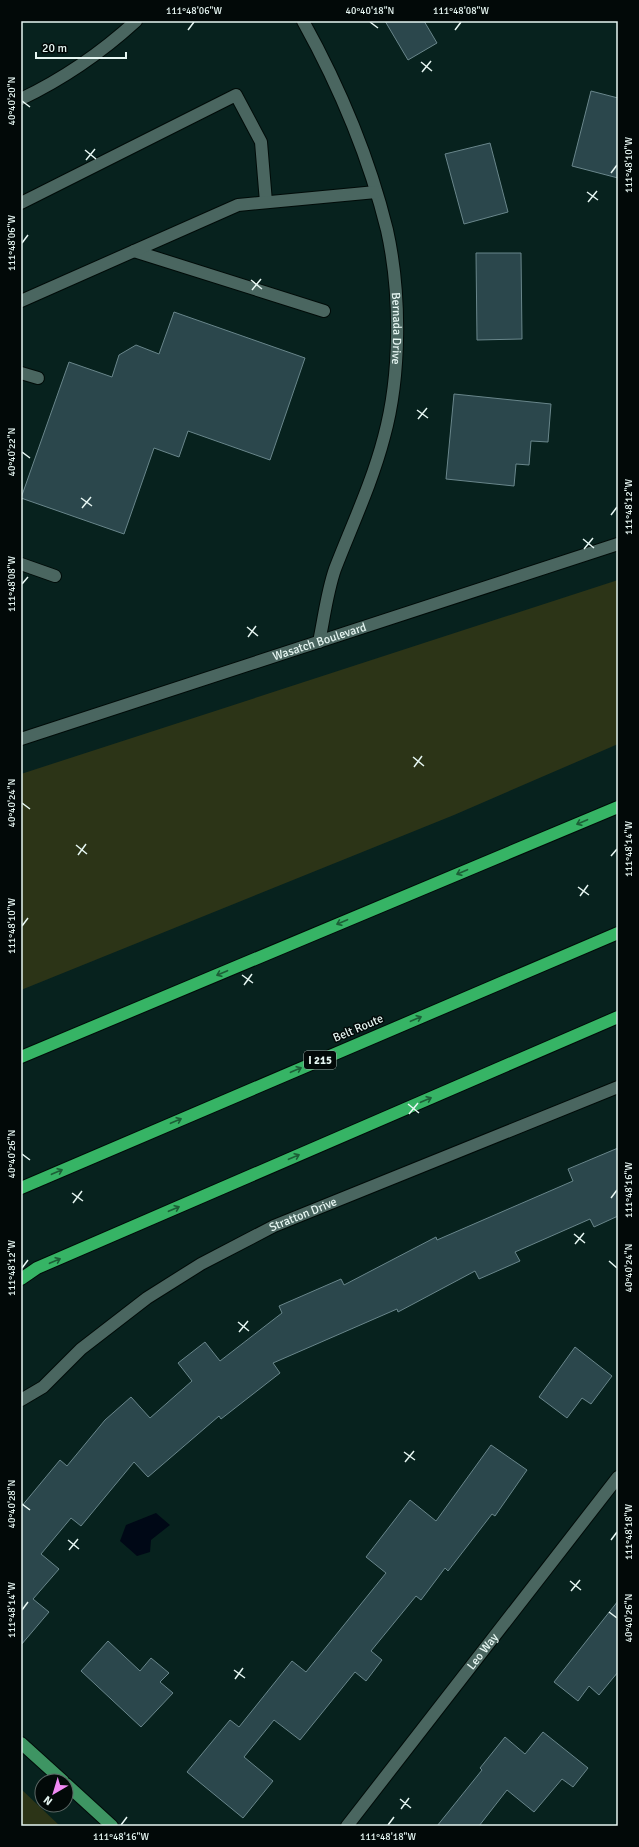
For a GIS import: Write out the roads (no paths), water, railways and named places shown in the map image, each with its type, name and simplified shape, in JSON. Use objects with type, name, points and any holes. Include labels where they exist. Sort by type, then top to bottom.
[{"type":"highway","points":[[21,1057],[618,807]]},
{"type":"highway","name":"Belt Route","points":[[21,1188],[618,933]]},
{"type":"highway","points":[[21,1279],[36,1268],[618,1017]]},
{"type":"main road","points":[[21,1743],[54,1773]]},
{"type":"main road","points":[[74,1791],[112,1826]]},
{"type":"street","points":[[21,99],[58,80],[82,64],[136,21]]},
{"type":"street","name":"Bernada Drive","points":[[303,21],[341,100],[359,143],[376,192],[387,231],[393,266],[396,301],[395,369],[391,404],[385,436],[376,467],[332,582],[319,642]]},
{"type":"street","points":[[21,202],[236,95],[261,142],[266,202]]},
{"type":"street","points":[[21,301],[238,205],[376,192]]},
{"type":"street","points":[[134,250],[324,311]]},
{"type":"street","points":[[21,373],[38,378]]},
{"type":"street","name":"Wasatch Boulevard","points":[[21,739],[618,544]]},
{"type":"street","points":[[21,564],[54,576]]},
{"type":"street","name":"Stratton Drive","points":[[21,1400],[43,1387],[81,1348],[147,1298],[201,1264],[220,1254],[274,1226],[618,1087]]},
{"type":"street","name":"Leo Way","points":[[347,1826],[618,1477]]}]
